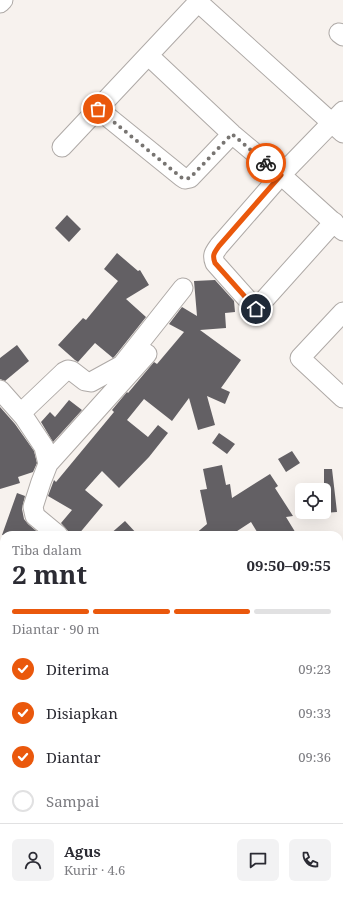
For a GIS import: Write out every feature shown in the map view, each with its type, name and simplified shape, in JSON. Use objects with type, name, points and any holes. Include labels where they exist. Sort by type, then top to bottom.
[{"type":"street","points":[[0,3],[3,0]]},
{"type":"street","points":[[62,147],[199,1],[339,122],[281,175],[214,253],[213,258],[215,263],[256,309],[339,227],[281,175],[232,134],[149,56]]},
{"type":"street","points":[[98,109],[185,179],[190,178],[232,134]]},
{"type":"street","points":[[21,413],[64,372],[68,370],[72,371],[85,381],[91,382],[122,365],[183,288]]},
{"type":"street","points":[[343,312],[300,358],[343,398]]},
{"type":"street","points":[[53,531],[35,516],[33,508],[48,464],[147,354]]},
{"type":"street","points":[[0,390],[21,413],[44,447],[48,464]]},
{"type":"building","points":[[67,215],[81,229],[69,242],[55,228]]},
{"type":"building","points":[[117,253],[138,271],[140,270],[149,285],[126,299],[146,317],[113,358],[95,343],[78,362],[58,345],[83,318],[86,320],[118,281],[104,269]]},
{"type":"building","points":[[215,280],[234,301],[235,312],[225,313],[226,328],[200,330],[241,360],[221,388],[230,392],[225,404],[207,396],[215,425],[198,430],[189,398],[172,421],[144,399],[127,420],[148,437],[158,425],[168,433],[149,457],[119,488],[102,471],[85,490],[103,505],[81,531],[68,531],[61,523],[72,510],[48,496],[54,480],[56,482],[114,412],[112,410],[127,392],[128,393],[154,362],[157,364],[184,332],[169,324],[182,307],[197,316],[194,281]]},
{"type":"building","points":[[17,345],[29,361],[5,381],[0,379],[0,358]]},
{"type":"building","points":[[69,400],[82,410],[53,442],[41,422],[50,412],[55,417]]},
{"type":"building","points":[[0,407],[15,424],[34,451],[37,463],[33,472],[18,477],[20,483],[0,489]]},
{"type":"building","points":[[219,433],[235,444],[227,454],[212,443]]},
{"type":"building","points":[[292,451],[300,463],[286,472],[278,459]]},
{"type":"building","points":[[222,465],[226,485],[230,484],[232,498],[270,474],[278,486],[275,488],[293,516],[286,517],[295,531],[257,531],[251,522],[237,531],[199,531],[207,524],[200,490],[207,489],[203,469]]},
{"type":"building","points":[[324,469],[332,469],[337,512],[331,512],[331,483],[324,483]]},
{"type":"building","points":[[17,493],[25,496],[22,509],[24,519],[36,531],[3,531]]},
{"type":"building","points":[[125,521],[134,531],[114,531]]},
{"type":"way so far","points":[[98,109],[185,179],[190,178],[232,134],[266,163]]},
{"type":"route","points":[[256,309],[215,263],[213,258],[214,253],[219,246],[281,175],[266,163]]}]
